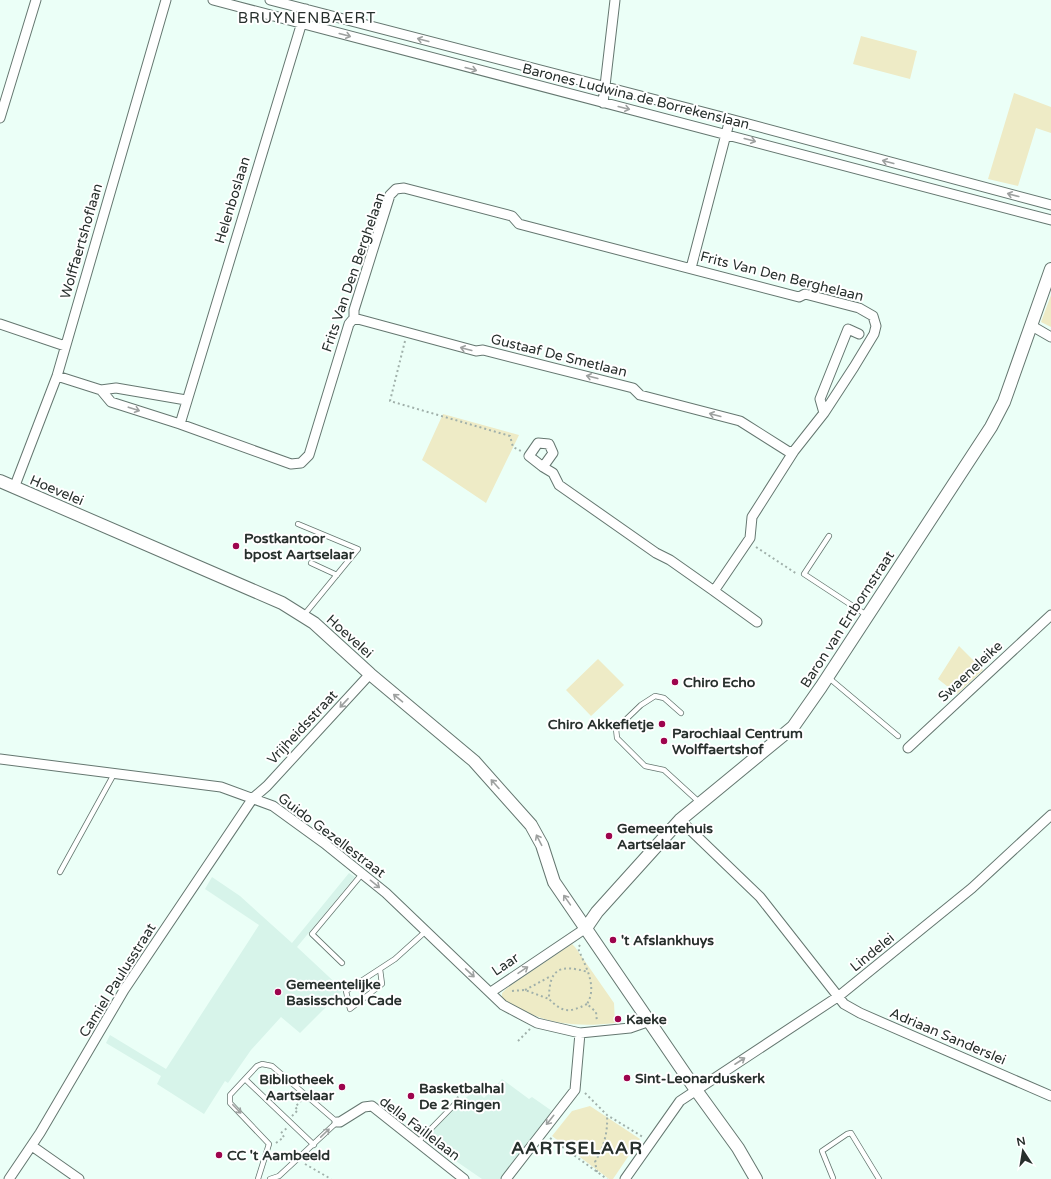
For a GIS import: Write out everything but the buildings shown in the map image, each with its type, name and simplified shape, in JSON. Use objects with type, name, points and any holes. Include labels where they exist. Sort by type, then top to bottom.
[{"type":"street","points":[[0,118],[36,0]]},
{"type":"street","name":"Wolffaertshoflaan","points":[[14,488],[57,376],[64,346],[166,0]]},
{"type":"street","name":"Barones Ludwina de Borrekenslaan","points":[[213,0],[1051,220]]},
{"type":"street","name":"Barones Ludwina de Borrekenslaan","points":[[270,0],[604,88],[730,119],[1051,205]]},
{"type":"street","points":[[603,103],[615,0]]},
{"type":"street","name":"Helenboslaan","points":[[180,424],[186,400],[306,9]]},
{"type":"street","name":"Frits Van Den Berghelaan","points":[[691,268],[730,119]]},
{"type":"street","name":"Frits Van Den Berghelaan","points":[[180,424],[291,464],[301,462],[309,455],[349,324],[354,318],[354,310],[390,195],[396,189],[404,188],[512,216],[519,224],[799,297],[805,294],[859,308],[873,316],[876,326],[874,334],[824,413],[794,451],[752,517],[750,538],[714,591]]},
{"type":"street","name":"Baron van Ertbornstraat","points":[[586,928],[597,912],[680,820],[793,727],[828,677],[991,427],[1004,402],[1051,269]]},
{"type":"street","name":"Gustaaf De Smetlaan","points":[[354,318],[476,352],[483,350],[633,388],[640,395],[740,421],[752,427],[789,452],[794,451]]},
{"type":"street","points":[[0,324],[64,346]]},
{"type":"street","points":[[1032,326],[1051,338]]},
{"type":"street","points":[[824,413],[820,399],[848,329],[859,334]]},
{"type":"street","points":[[57,376],[101,390],[116,388],[186,400]]},
{"type":"street","points":[[101,390],[111,402],[180,424]]},
{"type":"street","points":[[544,467],[553,473],[559,484],[757,622]]},
{"type":"street","name":"Hoevelei","points":[[0,482],[282,603],[314,623],[370,674],[474,761],[531,825],[542,845],[554,882],[586,928]]},
{"type":"street","name":"Swaeneleike","points":[[908,748],[1051,615]]},
{"type":"street","name":"Vrijheidsstraat","points":[[252,798],[267,786],[370,674]]},
{"type":"street","name":"Guido Gezellestraat","points":[[0,758],[221,787],[273,806],[386,893],[491,992]]},
{"type":"street","name":"Camiel Paulusstraat","points":[[8,1179],[32,1146],[124,990],[252,798]]},
{"type":"street","name":"Lindelei","points":[[625,1179],[680,1101],[839,996],[972,888],[1051,815]]},
{"type":"street","name":"Adriaan Sanderslei","points":[[680,820],[760,897],[844,1004],[860,1013],[1051,1096]]},
{"type":"street","points":[[586,928],[696,1090],[738,1148],[756,1179]]},
{"type":"street","name":"Laar","points":[[586,928],[491,992],[503,1005],[536,1023],[580,1033],[630,1028],[650,1021]]},
{"type":"street","points":[[506,1179],[575,1090],[580,1033]]},
{"type":"street","name":"della Faillelaan","points":[[337,1122],[340,1122],[364,1107],[372,1106],[464,1179]]},
{"type":"street","points":[[32,1146],[79,1179]]},
{"type":"lane","points":[[298,524],[358,549],[302,616]]},
{"type":"lane","points":[[829,536],[804,574],[868,616]]},
{"type":"lane","points":[[311,563],[336,575]]},
{"type":"lane","points":[[828,677],[898,736]]},
{"type":"lane","points":[[681,713],[664,698],[655,696],[641,705],[616,729],[617,738],[645,766],[664,770],[700,803]]},
{"type":"lane","points":[[60,872],[115,772]]},
{"type":"lane","points":[[342,963],[312,934],[362,874]]},
{"type":"lane","points":[[380,969],[382,984],[350,1009],[346,992],[380,969],[395,959],[426,931]]},
{"type":"lane","points":[[258,1179],[269,1144],[230,1103],[230,1096],[257,1066],[262,1064],[272,1066],[337,1122],[279,1176],[270,1179]]},
{"type":"lane","points":[[245,1079],[314,1145]]},
{"type":"lane","points":[[418,1142],[456,1104]]},
{"type":"lane","points":[[833,1178],[822,1151],[851,1133],[879,1179]]},
{"type":"path","points":[[407,333],[390,401],[510,436],[514,447]]},
{"type":"path","points":[[491,992],[525,990],[549,999],[558,1008],[565,1011],[576,1010],[587,1004],[591,996],[592,985],[578,948],[586,928]]},
{"type":"path","points":[[525,990],[562,969],[575,968],[588,972]]},
{"type":"path","points":[[549,999],[549,984],[551,976]]},
{"type":"path","points":[[587,1004],[596,1012],[598,1031]]},
{"type":"path","points":[[518,1040],[536,1023]]},
{"type":"path","points":[[456,1104],[453,1102],[471,1084]]},
{"type":"path","points":[[575,1090],[584,1092],[608,1115],[651,1142]]},
{"type":"path","points":[[597,1172],[595,1162],[603,1147],[606,1136],[608,1115]]},
{"type":"path","points":[[541,1132],[607,1179]]},
{"type":"path","points":[[305,1164],[331,1179]]},
{"type":"shaded area","points":[[861,36],[917,51],[910,79],[853,64]]},
{"type":"shaded area","points":[[1014,93],[1051,107],[1051,133],[1036,128],[1018,186],[988,179]]},
{"type":"shaded area","points":[[1051,295],[1051,327],[1041,322]]},
{"type":"shaded area","points":[[443,414],[519,435],[486,503],[422,460]]},
{"type":"shaded area","points":[[959,646],[983,670],[957,694],[938,679]]},
{"type":"shaded area","points":[[598,659],[624,685],[591,716],[566,690]]},
{"type":"shaded area","name":"Gemeentelijke Basisschool Cade","points":[[349,873],[355,877],[297,947],[343,990],[300,1033],[281,1017],[251,1050],[228,1083],[225,1081],[204,1114],[157,1084],[161,1076],[106,1043],[110,1035],[166,1069],[259,925],[205,889],[212,877],[240,896],[292,943]]},
{"type":"shaded area","points":[[572,944],[614,1003],[615,1023],[584,1025],[556,1022],[529,1013],[502,998],[502,993],[507,988]]},
{"type":"shaded area","points":[[502,1079],[529,1099],[532,1097],[552,1111],[500,1179],[482,1179],[424,1139],[475,1089],[484,1098]]},
{"type":"shaded area","points":[[590,1106],[640,1139],[613,1179],[609,1179],[552,1136],[572,1111]]},
{"type":"place","name":"Postkantoor bpost Aartselaar","points":[[236,546]]},
{"type":"place","name":"Chiro Echo","points":[[675,682]]},
{"type":"place","name":"Chiro Akkefietje","points":[[662,724]]},
{"type":"place","name":"Parochiaal Centrum Wolffaertshof","points":[[664,741]]},
{"type":"place","name":"Gemeentehuis Aartselaar","points":[[609,836]]},
{"type":"place","name":"'t Afslankhuys","points":[[613,940]]},
{"type":"place","name":"Gemeentelijke Basisschool Cade","points":[[278,992]]},
{"type":"place","name":"Kaeke","points":[[618,1019]]},
{"type":"place","name":"Sint-Leonarduskerk","points":[[627,1078]]},
{"type":"place","name":"Bibliotheek Aartselaar","points":[[342,1087]]},
{"type":"place","name":"Basketbalhal De 2 Ringen","points":[[411,1096]]},
{"type":"place","name":"CC 't Aambeeld","points":[[219,1155]]},
{"type":"district","name":"BRUYNENBAERT","points":[[307,18]]},
{"type":"district","name":"AARTSELAAR","points":[[577,1148]]}]
